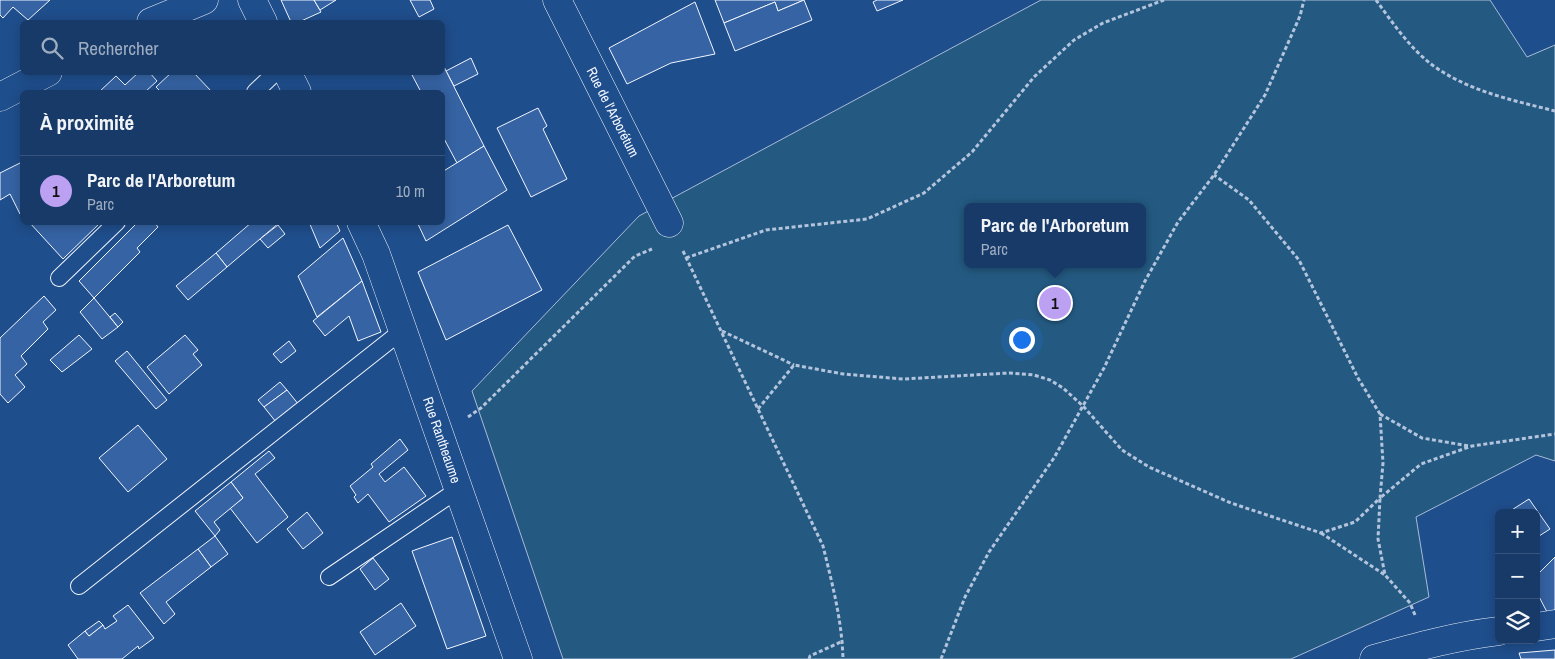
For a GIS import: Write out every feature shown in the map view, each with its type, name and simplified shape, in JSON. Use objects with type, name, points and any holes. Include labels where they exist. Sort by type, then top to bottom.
[{"type":"street","points":[[156,20],[204,0]]},
{"type":"street","points":[[252,0],[262,20]]},
{"type":"street","name":"Rue de l'Arborétum","points":[[557,0],[673,230]]},
{"type":"street","points":[[0,96],[42,75]]},
{"type":"street","points":[[288,75],[296,90]]},
{"type":"street","name":"Rue Rantheaume","points":[[362,225],[376,254],[518,659]]},
{"type":"street","points":[[1540,626],[1555,624]]},
{"type":"street","points":[[1374,659],[1426,644],[1495,632]]},
{"type":"lane","points":[[257,90],[273,75]]},
{"type":"lane","points":[[59,278],[114,225]]},
{"type":"lane","points":[[80,586],[403,330]]},
{"type":"lane","points":[[329,577],[459,489]]},
{"type":"path","points":[[686,258],[766,230],[868,219],[924,193],[972,152],[1034,77],[1074,40],[1103,23],[1164,0]]},
{"type":"path","points":[[941,659],[965,597],[989,552],[1054,458],[1104,368],[1146,280],[1178,222],[1214,175],[1265,95],[1300,16],[1304,0]]},
{"type":"path","points":[[1376,0],[1402,35],[1430,63],[1459,80],[1488,93],[1555,111]]},
{"type":"path","points":[[1214,175],[1249,200],[1299,260],[1358,378],[1380,414],[1383,463],[1378,539],[1385,575]]},
{"type":"path","points":[[441,437],[481,408],[635,256],[673,230],[823,546],[835,595],[843,641],[843,659]]},
{"type":"path","points":[[722,331],[794,365],[843,374],[903,379],[1009,373],[1034,375],[1050,380],[1063,388],[1083,406],[1122,450],[1149,468],[1231,502],[1321,533],[1385,575],[1410,603],[1426,644]]},
{"type":"path","points":[[758,409],[794,365]]},
{"type":"path","points":[[1380,414],[1422,438],[1472,446]]},
{"type":"path","points":[[1321,533],[1355,522],[1380,498],[1421,464],[1472,446],[1555,434]]},
{"type":"path","points":[[809,659],[810,656],[843,641]]},
{"type":"shaded area","points":[[1041,0],[1490,0],[1527,57],[1555,45],[1555,461],[1536,455],[1416,517],[1429,597],[1291,659],[563,659],[472,391],[639,216]]},
{"type":"building","points":[[0,0],[50,0],[28,20],[13,7],[3,18],[0,15]]},
{"type":"building","points":[[281,0],[314,0],[321,12],[303,20],[290,20]]},
{"type":"building","points":[[314,0],[336,0],[320,10]]},
{"type":"building","points":[[410,0],[430,0],[434,9],[419,17]]},
{"type":"building","points":[[715,0],[804,0],[778,11],[775,2],[724,23]]},
{"type":"building","points":[[804,0],[812,20],[735,51],[724,23],[775,2],[778,11]]},
{"type":"building","points":[[877,0],[903,0],[877,11],[873,2]]},
{"type":"building","points":[[695,2],[715,54],[671,63],[627,84],[609,48]]},
{"type":"building","points":[[471,58],[478,74],[454,86],[446,71]]},
{"type":"building","points":[[445,69],[484,146],[457,163],[445,141],[445,90],[420,90],[412,75],[445,75]]},
{"type":"building","points":[[136,75],[152,75],[157,81],[147,90],[101,90],[116,76],[125,85]]},
{"type":"building","points":[[169,75],[196,75],[210,90],[159,90],[156,87]]},
{"type":"building","points":[[538,108],[547,126],[543,129],[567,179],[531,197],[497,128]]},
{"type":"building","points":[[484,146],[507,190],[426,241],[418,225],[445,225],[445,170]]},
{"type":"building","points":[[20,163],[20,214],[10,194],[0,200],[0,173]]},
{"type":"building","points":[[32,225],[98,225],[63,259]]},
{"type":"building","points":[[135,225],[156,225],[158,227],[137,248],[140,252],[94,298],[79,281]]},
{"type":"building","points":[[249,225],[276,225],[227,267],[216,253]]},
{"type":"building","points":[[278,225],[285,234],[268,248],[260,239]]},
{"type":"building","points":[[310,225],[337,225],[340,231],[320,248]]},
{"type":"building","points":[[508,225],[542,290],[446,340],[418,272]]},
{"type":"building","points":[[343,238],[362,281],[317,317],[298,276]]},
{"type":"building","points":[[216,253],[227,267],[188,300],[176,286]]},
{"type":"building","points":[[362,281],[381,332],[358,341],[349,316],[325,336],[313,321]]},
{"type":"building","points":[[44,296],[56,310],[43,322],[48,329],[21,356],[27,364],[15,375],[25,387],[8,403],[0,394],[0,338]]},
{"type":"building","points":[[94,298],[118,327],[102,339],[80,312]]},
{"type":"building","points":[[115,313],[123,322],[118,327],[110,317]]},
{"type":"building","points":[[79,335],[92,349],[62,372],[50,360]]},
{"type":"building","points":[[185,335],[198,350],[193,354],[202,365],[169,394],[147,367]]},
{"type":"building","points":[[289,341],[296,351],[281,363],[273,354]]},
{"type":"building","points":[[127,351],[167,400],[156,409],[115,361]]},
{"type":"building","points":[[280,382],[287,390],[264,407],[258,400]]},
{"type":"building","points":[[287,390],[299,405],[276,422],[264,407]]},
{"type":"building","points":[[138,425],[167,459],[128,492],[99,458]]},
{"type":"building","points":[[400,439],[408,450],[379,474],[385,482],[404,467],[426,496],[389,522],[368,494],[358,503],[354,497],[356,495],[350,486],[373,467],[371,464]]},
{"type":"building","points":[[269,451],[275,458],[255,474],[288,517],[257,543],[230,508],[243,498],[231,482]]},
{"type":"building","points":[[231,482],[243,498],[214,522],[220,530],[215,536],[195,511]]},
{"type":"building","points":[[1529,499],[1536,509],[1513,509]]},
{"type":"building","points":[[307,512],[323,533],[303,549],[287,529]]},
{"type":"building","points":[[1540,515],[1550,529],[1540,535]]},
{"type":"building","points":[[215,536],[228,554],[211,567],[198,549]]},
{"type":"building","points":[[452,537],[486,636],[447,649],[412,551]]},
{"type":"building","points":[[198,549],[211,567],[166,602],[175,614],[164,624],[140,593]]},
{"type":"building","points":[[1555,557],[1555,610],[1547,612],[1540,599],[1540,572]]},
{"type":"building","points":[[373,558],[389,579],[375,590],[360,569]]},
{"type":"building","points":[[401,603],[416,626],[375,655],[360,632]]},
{"type":"building","points":[[128,605],[154,638],[139,649],[138,646],[122,659],[78,659],[68,645],[85,631],[89,636],[103,625],[105,629],[117,621],[113,616]]},
{"type":"building","points":[[99,621],[103,625],[89,636],[85,631]]},
{"type":"building","points":[[1555,650],[1555,659],[1521,659],[1519,653]]},
{"type":"place","name":"Parc de l'Arboretum","points":[[1055,303]]}]
